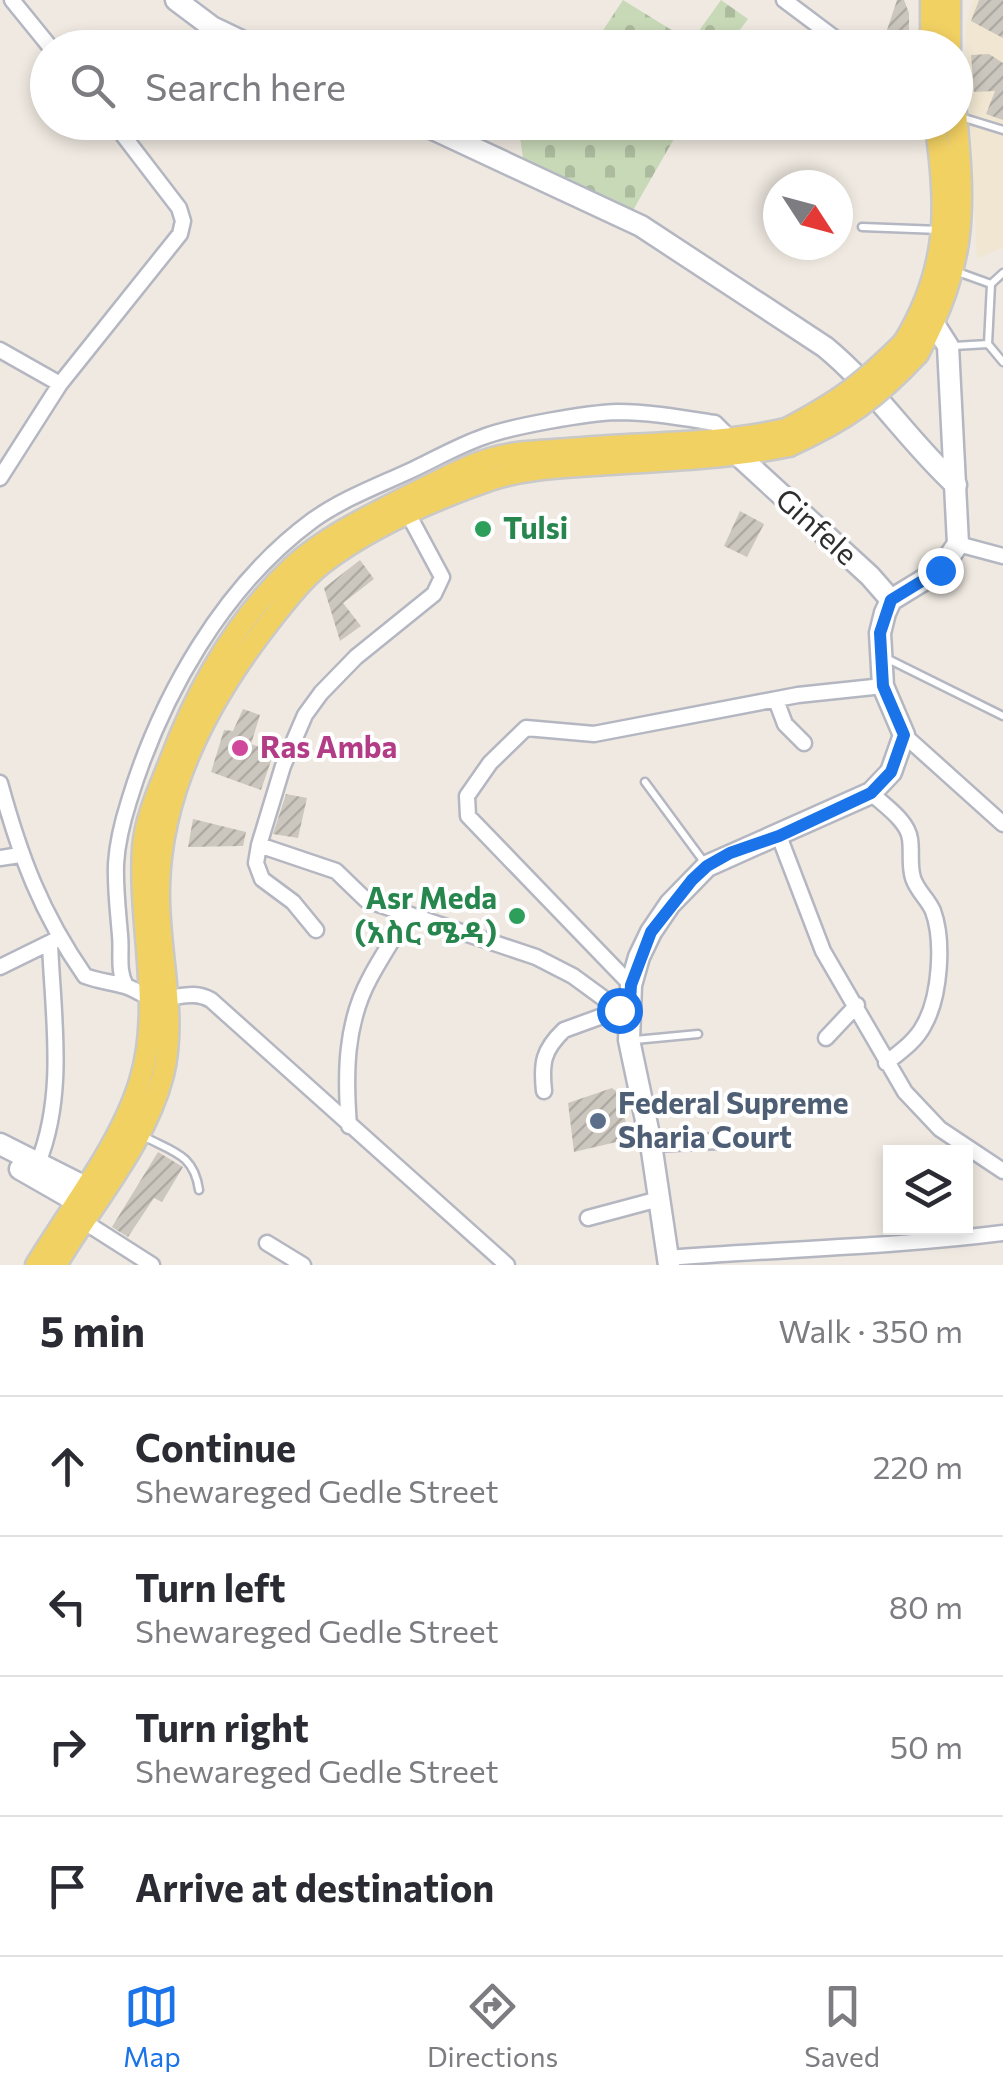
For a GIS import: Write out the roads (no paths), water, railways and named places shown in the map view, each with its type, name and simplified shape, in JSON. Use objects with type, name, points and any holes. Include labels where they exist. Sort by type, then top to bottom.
[{"type":"main road","points":[[930,30],[931,0]]},
{"type":"main road","points":[[950,0],[950,30]]},
{"type":"main road","points":[[911,348],[932,290],[941,230],[944,193],[937,140]]},
{"type":"main road","points":[[36,1265],[138,1134],[152,1108],[168,1043],[148,961],[141,898],[144,842],[156,797],[196,698],[244,624],[293,566],[314,550],[404,507],[461,470],[496,457],[604,446],[735,448],[788,437],[856,412],[886,388],[911,348],[934,324],[954,270],[962,230],[958,140]]},
{"type":"main road","points":[[56,1265],[142,1078],[158,998]]},
{"type":"street","points":[[12,0],[36,30]]},
{"type":"street","points":[[176,0],[218,30]]},
{"type":"street","points":[[784,0],[824,30]]},
{"type":"street","points":[[0,478],[60,384],[180,234],[183,221],[178,208],[127,140]]},
{"type":"street","points":[[457,140],[641,226],[825,346],[846,364],[930,462],[956,485]]},
{"type":"street","points":[[934,324],[948,346],[958,544],[940,570],[891,600],[880,633],[883,686],[904,735],[1003,824]]},
{"type":"street","points":[[0,350],[60,384]]},
{"type":"street","points":[[126,986],[120,975],[122,954],[114,872],[117,838],[132,788],[173,686],[226,610],[280,548],[314,520],[358,494],[484,436],[514,428],[618,412],[659,414],[715,423],[735,448]]},
{"type":"street","name":"Ginfele","points":[[735,448],[891,600]]},
{"type":"street","points":[[316,930],[293,902],[262,878],[256,863],[258,845],[288,753],[320,693],[356,657],[434,594],[442,577],[404,507]]},
{"type":"street","points":[[958,544],[1003,556]]},
{"type":"street","points":[[631,985],[468,816],[466,796],[490,763],[526,728],[594,734],[776,700],[883,686]]},
{"type":"street","points":[[776,700],[785,724],[804,744]]},
{"type":"street","points":[[904,735],[891,772],[871,793],[707,866],[670,904],[651,932],[624,1014],[651,1144],[668,1261],[807,1246],[926,1243],[1003,1232]]},
{"type":"street","points":[[0,783],[20,855],[54,940],[85,976],[158,998],[188,994],[211,1000],[507,1265]]},
{"type":"street","points":[[871,793],[906,828],[914,880],[933,911],[938,943],[933,1001],[926,1023],[915,1039],[886,1063]]},
{"type":"street","points":[[779,836],[824,951],[886,1063],[912,1101],[940,1130],[1003,1172]]},
{"type":"street","points":[[258,845],[327,867],[366,900],[536,957],[573,976],[624,1014]]},
{"type":"street","points":[[0,858],[20,855]]},
{"type":"street","points":[[349,1126],[348,1050],[355,1014],[369,979],[406,916]]},
{"type":"street","points":[[0,967],[54,940]]},
{"type":"street","points":[[38,1163],[52,1121],[55,1095],[54,940]]},
{"type":"street","points":[[826,1038],[857,1005]]},
{"type":"street","points":[[544,1091],[542,1056],[564,1030],[624,1014]]},
{"type":"street","points":[[651,1144],[742,1140]]},
{"type":"street","points":[[0,1144],[38,1163],[152,1265]]},
{"type":"street","points":[[0,1159],[87,1203]]},
{"type":"street","points":[[588,1218],[658,1199]]},
{"type":"street","points":[[266,1243],[303,1265]]},
{"type":"lane","points":[[973,120],[1003,130]]},
{"type":"lane","points":[[862,227],[941,230]]},
{"type":"lane","points":[[954,270],[992,284]]},
{"type":"lane","points":[[1003,273],[992,284],[988,344],[1003,362]]},
{"type":"lane","points":[[948,346],[988,344]]},
{"type":"lane","points":[[880,655],[1003,716]]},
{"type":"lane","points":[[645,782],[707,866]]},
{"type":"lane","points":[[629,1040],[698,1034]]},
{"type":"lane","points":[[138,1134],[188,1160],[196,1170],[199,1190]]},
{"type":"place","name":"Tulsi","points":[[483,529]]},
{"type":"place","name":"Ras Amba","points":[[240,748]]},
{"type":"place","name":"Asr Meda (አስር ሜዳ)","points":[[517,916]]},
{"type":"place","name":"Federal Supreme Sharia Court","points":[[598,1121]]}]
